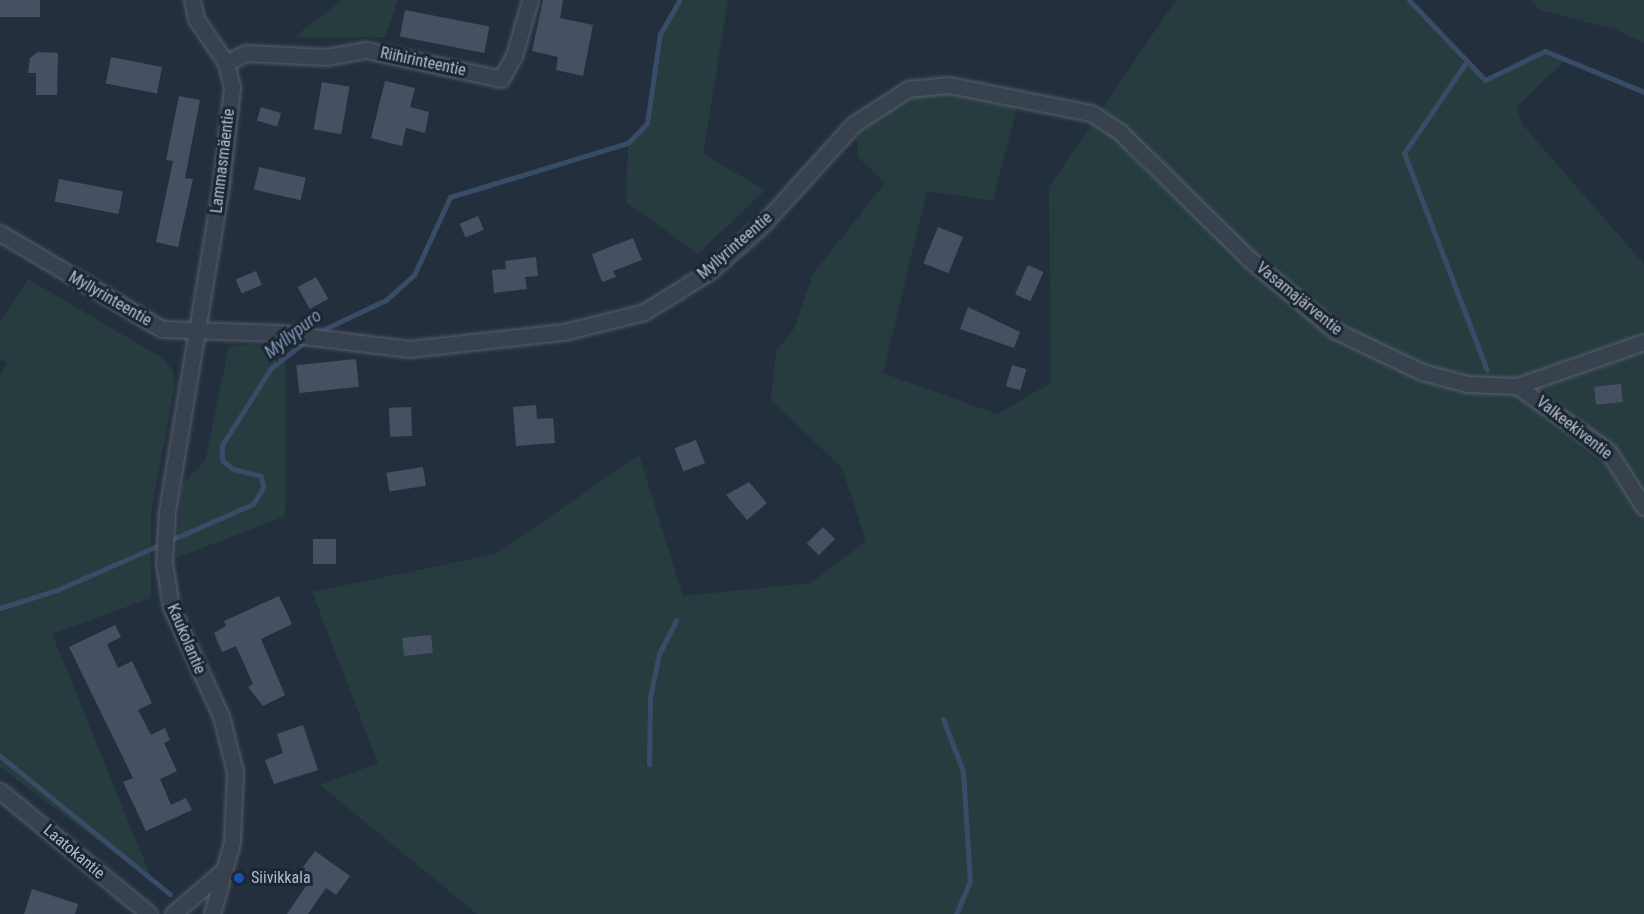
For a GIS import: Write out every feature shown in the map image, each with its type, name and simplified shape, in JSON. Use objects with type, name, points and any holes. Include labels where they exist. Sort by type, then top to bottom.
[{"type":"street","name":"Lammasmäentie","points":[[192,0],[196,19],[226,63],[232,87],[221,185],[196,332]]},
{"type":"street","name":"Riihirinteentie","points":[[226,63],[246,52],[326,57],[366,50],[501,79],[514,56],[530,0]]},
{"type":"street","name":"Myllyrinteentie","points":[[0,233],[139,317],[162,328],[196,332],[302,336],[327,341],[410,349],[613,322],[644,312],[710,271],[762,225],[854,124],[908,89],[949,85],[1068,106]]},
{"type":"street","name":"Vasamajärventie","points":[[1068,106],[1120,132],[1247,257],[1334,330],[1422,372],[1467,384],[1517,386],[1644,342]]},
{"type":"street","name":"Kaukolantie","points":[[196,332],[167,512],[168,595],[230,746],[236,785],[225,869],[212,914]]},
{"type":"street","name":"Valkeekiventie","points":[[1517,386],[1608,451],[1644,507]]},
{"type":"street","name":"Laatokantie","points":[[0,791],[149,914]]},
{"type":"street","points":[[173,914],[225,869]]},
{"type":"green space","points":[[342,0],[398,0],[385,37],[293,38]]},
{"type":"green space","points":[[685,0],[728,0],[703,154],[765,190],[698,254],[626,202],[628,143],[647,123],[660,34]]},
{"type":"green space","points":[[1176,0],[1412,0],[1465,64],[1485,80],[1545,51],[1567,59],[1516,107],[1523,125],[1644,264],[1644,914],[477,914],[320,785],[378,763],[312,592],[496,554],[639,455],[683,596],[810,583],[866,541],[842,468],[771,400],[776,351],[794,329],[813,274],[885,183],[858,157],[857,133],[890,108],[921,94],[957,94],[1017,107],[993,201],[927,191],[883,373],[997,414],[1051,383],[1049,187]]},
{"type":"green space","points":[[1531,0],[1644,0],[1644,43],[1617,30],[1540,10]]},
{"type":"green space","points":[[28,279],[164,359],[173,371],[175,384],[151,513],[151,598],[52,634],[153,882],[0,767],[0,375],[7,363],[0,358],[0,323]]},
{"type":"green space","points":[[286,343],[285,516],[176,558],[182,485],[205,461],[229,346]]},
{"type":"building","points":[[0,0],[40,0],[40,17],[0,17]]},
{"type":"building","points":[[543,0],[563,0],[560,18],[593,25],[583,76],[556,70],[558,57],[532,51]]},
{"type":"building","points":[[405,10],[489,26],[484,53],[400,37]]},
{"type":"building","points":[[38,52],[58,53],[57,95],[36,95],[36,73],[28,73],[30,58]]},
{"type":"building","points":[[111,57],[162,67],[157,93],[106,84]]},
{"type":"building","points":[[385,81],[415,88],[410,107],[429,112],[425,133],[406,128],[402,146],[371,138]]},
{"type":"building","points":[[322,82],[350,87],[341,134],[314,129]]},
{"type":"building","points":[[179,96],[200,100],[185,178],[193,179],[178,247],[156,242],[173,161],[166,160]]},
{"type":"building","points":[[261,107],[281,113],[277,127],[257,120]]},
{"type":"building","points":[[259,167],[306,178],[301,200],[254,189]]},
{"type":"building","points":[[59,179],[123,191],[118,214],[55,202]]},
{"type":"building","points":[[478,216],[484,230],[465,238],[460,224]]},
{"type":"building","points":[[938,227],[963,237],[948,273],[923,263]]},
{"type":"building","points":[[633,238],[642,260],[613,271],[616,277],[602,282],[592,254]]},
{"type":"building","points":[[536,257],[538,276],[525,277],[527,289],[494,293],[492,270],[506,269],[505,261]]},
{"type":"building","points":[[1028,265],[1044,272],[1031,301],[1015,294]]},
{"type":"building","points":[[256,271],[262,285],[242,293],[236,280]]},
{"type":"building","points":[[316,277],[328,299],[310,309],[298,287]]},
{"type":"building","points":[[968,307],[1020,332],[1014,348],[960,329]]},
{"type":"building","points":[[356,359],[359,387],[299,393],[296,365]]},
{"type":"building","points":[[1012,365],[1026,369],[1020,390],[1006,386]]},
{"type":"building","points":[[1621,384],[1623,402],[1596,405],[1594,387]]},
{"type":"building","points":[[536,405],[537,419],[553,418],[555,443],[516,446],[513,407]]},
{"type":"building","points":[[411,407],[412,436],[390,437],[389,408]]},
{"type":"building","points":[[696,440],[705,463],[683,472],[675,448]]},
{"type":"building","points":[[423,467],[426,486],[389,492],[386,473]]},
{"type":"building","points":[[749,482],[767,503],[747,520],[726,495]]},
{"type":"building","points":[[823,527],[835,539],[819,555],[807,543]]},
{"type":"building","points":[[313,539],[336,539],[336,564],[313,564]]},
{"type":"building","points":[[279,596],[292,624],[261,639],[285,695],[263,706],[248,687],[253,684],[236,646],[222,652],[214,633],[226,626],[224,621]]},
{"type":"building","points":[[115,625],[121,637],[107,644],[118,668],[132,661],[152,703],[138,710],[151,735],[165,728],[170,740],[164,743],[177,771],[160,779],[171,805],[186,798],[192,810],[146,831],[123,782],[133,778],[69,647]]},
{"type":"building","points":[[431,635],[433,653],[404,656],[402,638]]},
{"type":"building","points":[[303,725],[318,770],[274,784],[265,760],[283,753],[277,734]]},
{"type":"building","points":[[315,851],[350,876],[336,895],[326,888],[308,914],[287,914],[306,886],[295,878]]},
{"type":"building","points":[[32,889],[78,904],[75,914],[24,914]]},
{"type":"waterway","name":"Myllypuro","points":[[314,334],[386,300],[414,275],[450,197],[628,143],[647,123],[660,34],[680,0]]},
{"type":"waterway","points":[[1409,0],[1485,80],[1545,51],[1644,92]]},
{"type":"waterway","points":[[1465,64],[1404,153],[1487,370]]},
{"type":"waterway","name":"Myllypuro","points":[[0,608],[57,590],[253,504],[263,488],[261,476],[233,469],[222,460],[222,445],[271,368],[307,340]]},
{"type":"waterway","points":[[649,764],[650,697],[659,654],[676,620]]},
{"type":"waterway","points":[[943,719],[963,771],[970,881],[956,914]]},
{"type":"waterway","points":[[0,756],[170,894]]},
{"type":"place","name":"Siivikkala","points":[[239,878]]}]
